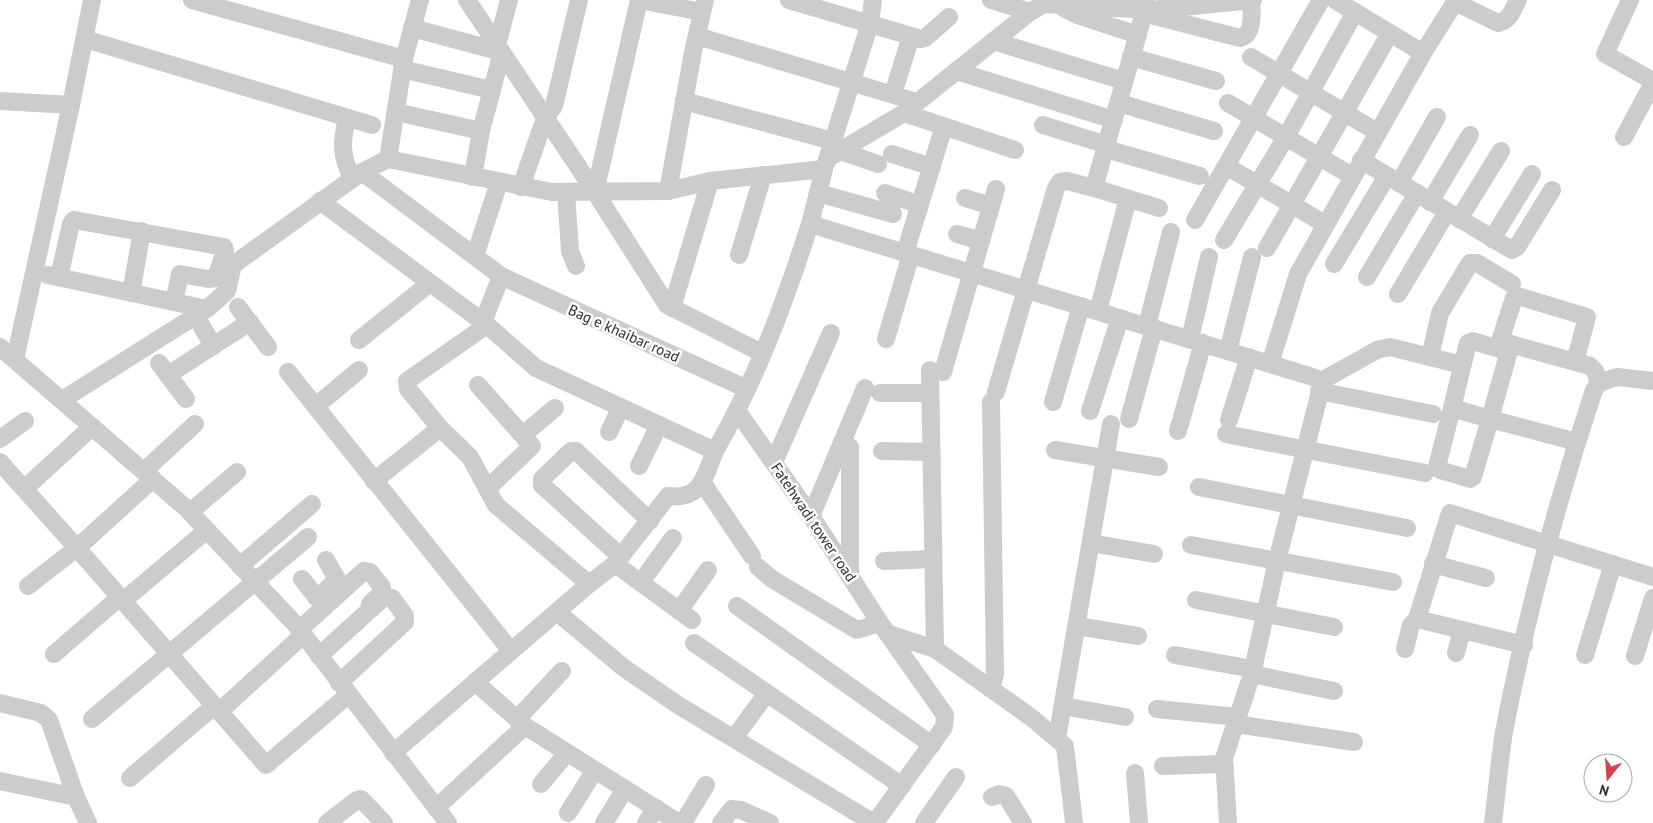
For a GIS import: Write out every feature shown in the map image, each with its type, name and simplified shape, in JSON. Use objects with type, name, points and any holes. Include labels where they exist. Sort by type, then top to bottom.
[{"type":"street","points":[[92,0],[35,272],[5,353],[62,400],[190,512],[300,627],[322,651],[393,753],[448,823]]},
{"type":"street","points":[[192,0],[491,90]]},
{"type":"street","points":[[388,159],[403,64],[420,0]]},
{"type":"street","points":[[467,0],[595,192],[667,305],[762,353]]},
{"type":"street","points":[[473,177],[508,0]]},
{"type":"street","points":[[521,186],[545,118],[554,106],[578,0]]},
{"type":"street","points":[[595,192],[639,0],[704,6],[668,191]]},
{"type":"street","points":[[790,0],[911,36],[925,38],[949,17]]},
{"type":"street","points":[[393,753],[618,560],[668,496],[683,498],[691,495],[702,482],[715,451],[738,412],[788,290],[810,224],[870,23],[873,0]]},
{"type":"street","points":[[991,0],[1040,5],[1094,3],[1145,7],[1252,0],[1250,24],[1247,34],[1240,38],[1145,7]]},
{"type":"street","points":[[1195,220],[1321,0]]},
{"type":"street","points":[[1335,0],[1423,53]]},
{"type":"street","points":[[1270,364],[1298,274],[1352,176],[1454,1],[1498,23],[1504,22],[1509,17],[1518,0]]},
{"type":"street","points":[[1624,137],[1653,82],[1605,54],[1630,0]]},
{"type":"street","points":[[62,400],[201,313],[227,291],[233,265],[357,175],[388,159],[552,192],[668,191],[710,181],[763,176],[831,155],[910,108],[1040,5]]},
{"type":"street","points":[[1062,5],[1076,15],[1138,34]]},
{"type":"street","points":[[1094,188],[1145,7]]},
{"type":"street","points":[[1224,240],[1286,137],[1355,12]]},
{"type":"street","points":[[412,28],[499,48]]},
{"type":"street","points":[[1228,351],[1259,253],[1291,204],[1390,33]]},
{"type":"street","points":[[697,36],[893,94],[910,108],[944,126],[1016,150]]},
{"type":"street","points":[[893,94],[911,36]]},
{"type":"street","points":[[84,39],[372,125]]},
{"type":"street","points":[[993,41],[1124,81]]},
{"type":"street","points":[[1131,56],[1216,81]]},
{"type":"street","points":[[1251,56],[1378,132]]},
{"type":"street","points":[[956,70],[1114,120]]},
{"type":"street","points":[[0,100],[71,105]]},
{"type":"street","points":[[684,101],[831,155],[885,159],[932,167]]},
{"type":"street","points":[[1119,103],[1214,130]]},
{"type":"street","points":[[1228,103],[1352,176]]},
{"type":"street","points":[[396,112],[481,131]]},
{"type":"street","points":[[1334,264],[1437,117]]},
{"type":"street","points":[[348,118],[342,148],[344,162],[357,175]]},
{"type":"street","points":[[886,339],[920,205],[944,126]]},
{"type":"street","points":[[1043,126],[1200,176]]},
{"type":"street","points":[[1367,277],[1423,197],[1470,135]]},
{"type":"street","points":[[1398,294],[1453,215],[1501,151]]},
{"type":"street","points":[[1362,160],[1510,250],[1515,249],[1552,190]]},
{"type":"street","points":[[1226,166],[1325,224]]},
{"type":"street","points":[[1492,239],[1532,174]]},
{"type":"street","name":"Bag e khaibar road","points":[[357,175],[501,276],[747,389]]},
{"type":"street","points":[[739,255],[763,176]]},
{"type":"street","points":[[672,308],[710,181]]},
{"type":"street","points":[[991,689],[995,674],[993,397],[1060,182],[1067,181],[1094,188],[1159,208]]},
{"type":"street","points":[[475,256],[499,182]]},
{"type":"street","points":[[566,192],[570,251],[576,266]]},
{"type":"street","points":[[818,193],[893,214]]},
{"type":"street","points":[[885,193],[920,205]]},
{"type":"street","points":[[935,649],[930,393],[936,371],[972,273],[994,198],[964,198]]},
{"type":"street","points":[[1098,311],[1128,199]]},
{"type":"street","points":[[320,201],[485,324],[536,368],[715,451]]},
{"type":"street","points":[[59,277],[71,224],[74,220],[224,247],[225,251],[216,278],[208,279],[180,274],[174,302]]},
{"type":"street","points":[[810,224],[1249,357],[1318,385],[1433,414]]},
{"type":"street","points":[[131,293],[142,231]]},
{"type":"street","points":[[1129,419],[1172,232]]},
{"type":"street","points":[[957,234],[981,241]]},
{"type":"street","points":[[1178,431],[1196,341],[1209,257]]},
{"type":"street","points":[[1430,357],[1440,313],[1470,263],[1477,263],[1512,284]]},
{"type":"street","points":[[35,272],[174,302],[201,313],[213,346]]},
{"type":"street","points":[[501,276],[485,324],[407,381],[408,389],[440,428],[470,457],[496,505],[589,584]]},
{"type":"street","points":[[359,340],[430,283]]},
{"type":"street","points":[[1510,348],[1501,338],[1513,300],[1518,296],[1587,317],[1575,362]]},
{"type":"street","points":[[1053,402],[1081,306]]},
{"type":"street","points":[[238,307],[268,347]]},
{"type":"street","points":[[1090,411],[1120,318]]},
{"type":"street","points":[[186,399],[164,369],[213,346],[250,322]]},
{"type":"street","points":[[774,462],[831,333]]},
{"type":"street","points":[[1510,348],[1473,477],[1467,478],[1440,470],[1437,467],[1468,343],[1473,341],[1510,348],[1575,362],[1593,368],[1599,383]]},
{"type":"street","points":[[1228,823],[1223,764],[1253,672],[1318,385],[1322,380],[1377,350],[1390,348],[1454,364]]},
{"type":"street","points":[[1249,357],[1228,427],[1305,449],[1425,473]]},
{"type":"street","points":[[316,406],[359,370]]},
{"type":"street","points":[[288,372],[511,651]]},
{"type":"street","points":[[1493,823],[1504,734],[1524,645],[1577,442],[1594,390],[1599,383],[1618,377],[1653,381]]},
{"type":"street","points":[[478,385],[532,443],[531,450],[487,488]]},
{"type":"street","points":[[812,516],[873,390],[930,393]]},
{"type":"street","points":[[609,432],[621,407]]},
{"type":"street","points":[[524,434],[555,408]]},
{"type":"street","points":[[1452,408],[1577,442]]},
{"type":"street","name":"Fatehwadi tower road","points":[[738,412],[812,516],[884,628],[944,716],[944,727],[932,745],[879,817],[872,822]]},
{"type":"street","points":[[0,428],[19,418],[0,440]]},
{"type":"street","points":[[28,586],[77,548],[195,424]]},
{"type":"street","points":[[1057,738],[1111,424]]},
{"type":"street","points":[[640,466],[660,425]]},
{"type":"street","points":[[24,489],[92,427]]},
{"type":"street","points":[[374,481],[440,428]]},
{"type":"street","points":[[850,447],[850,574]]},
{"type":"street","points":[[1054,450],[1159,467]]},
{"type":"street","points":[[650,521],[576,451],[571,451],[542,479],[542,485],[641,582],[686,615],[708,570]]},
{"type":"street","points":[[882,451],[931,452]]},
{"type":"street","points":[[1,467],[24,489],[77,548],[266,766],[405,622],[405,616],[392,598],[384,597],[322,651]]},
{"type":"street","points":[[190,512],[237,472]]},
{"type":"street","points":[[702,482],[755,562],[772,579],[857,630],[884,628],[935,649],[1057,738],[1065,746],[1074,823]]},
{"type":"street","points":[[1199,487],[1407,528]]},
{"type":"street","points":[[240,566],[312,504]]},
{"type":"street","points":[[1406,649],[1411,625],[1417,619],[1449,515],[1452,512],[1653,577]]},
{"type":"street","points":[[54,654],[207,530]]},
{"type":"street","points":[[92,720],[308,537]]},
{"type":"street","points":[[641,582],[673,538]]},
{"type":"street","points":[[1092,543],[1154,554]]},
{"type":"street","points":[[1192,545],[1393,582]]},
{"type":"street","points":[[300,627],[317,598],[337,579],[326,560]]},
{"type":"street","points":[[884,561],[933,560]]},
{"type":"street","points":[[1433,564],[1486,578]]},
{"type":"street","points":[[1585,655],[1613,564]]},
{"type":"street","points":[[130,778],[217,709],[300,627],[364,570],[370,572],[382,587],[382,593],[322,651]]},
{"type":"street","points":[[302,579],[317,598]]},
{"type":"street","points":[[1635,656],[1653,598]]},
{"type":"street","points":[[1196,600],[1334,627]]},
{"type":"street","points":[[737,606],[932,745]]},
{"type":"street","points":[[557,612],[624,668],[872,822]]},
{"type":"street","points":[[1417,619],[1524,645]]},
{"type":"street","points":[[1077,626],[1138,636]]},
{"type":"street","points":[[1456,654],[1462,630]]},
{"type":"street","points":[[694,643],[902,786]]},
{"type":"street","points":[[1175,655],[1334,691]]},
{"type":"street","points":[[436,808],[521,723],[562,671]]},
{"type":"street","points":[[475,682],[521,723],[625,789],[651,816],[679,823]]},
{"type":"street","points":[[734,738],[767,694]]},
{"type":"street","points":[[0,703],[41,713],[49,720],[76,798],[88,823]]},
{"type":"street","points":[[1063,706],[1125,716]]},
{"type":"street","points":[[1157,708],[1237,720],[1354,742]]},
{"type":"street","points":[[541,784],[567,753]]},
{"type":"street","points":[[1162,766],[1223,764]]},
{"type":"street","points":[[568,813],[595,770]]},
{"type":"street","points":[[1135,773],[1139,823]]},
{"type":"street","points":[[924,823],[956,777]]},
{"type":"street","points":[[0,782],[76,798]]},
{"type":"street","points":[[683,823],[706,785]]},
{"type":"street","points":[[604,823],[625,789]]},
{"type":"street","points":[[992,797],[999,794],[1006,796],[1023,823]]},
{"type":"street","points":[[76,798],[77,823]]},
{"type":"street","points":[[327,823],[361,799],[384,823]]},
{"type":"street","points":[[721,823],[732,809],[741,810],[770,823]]}]
